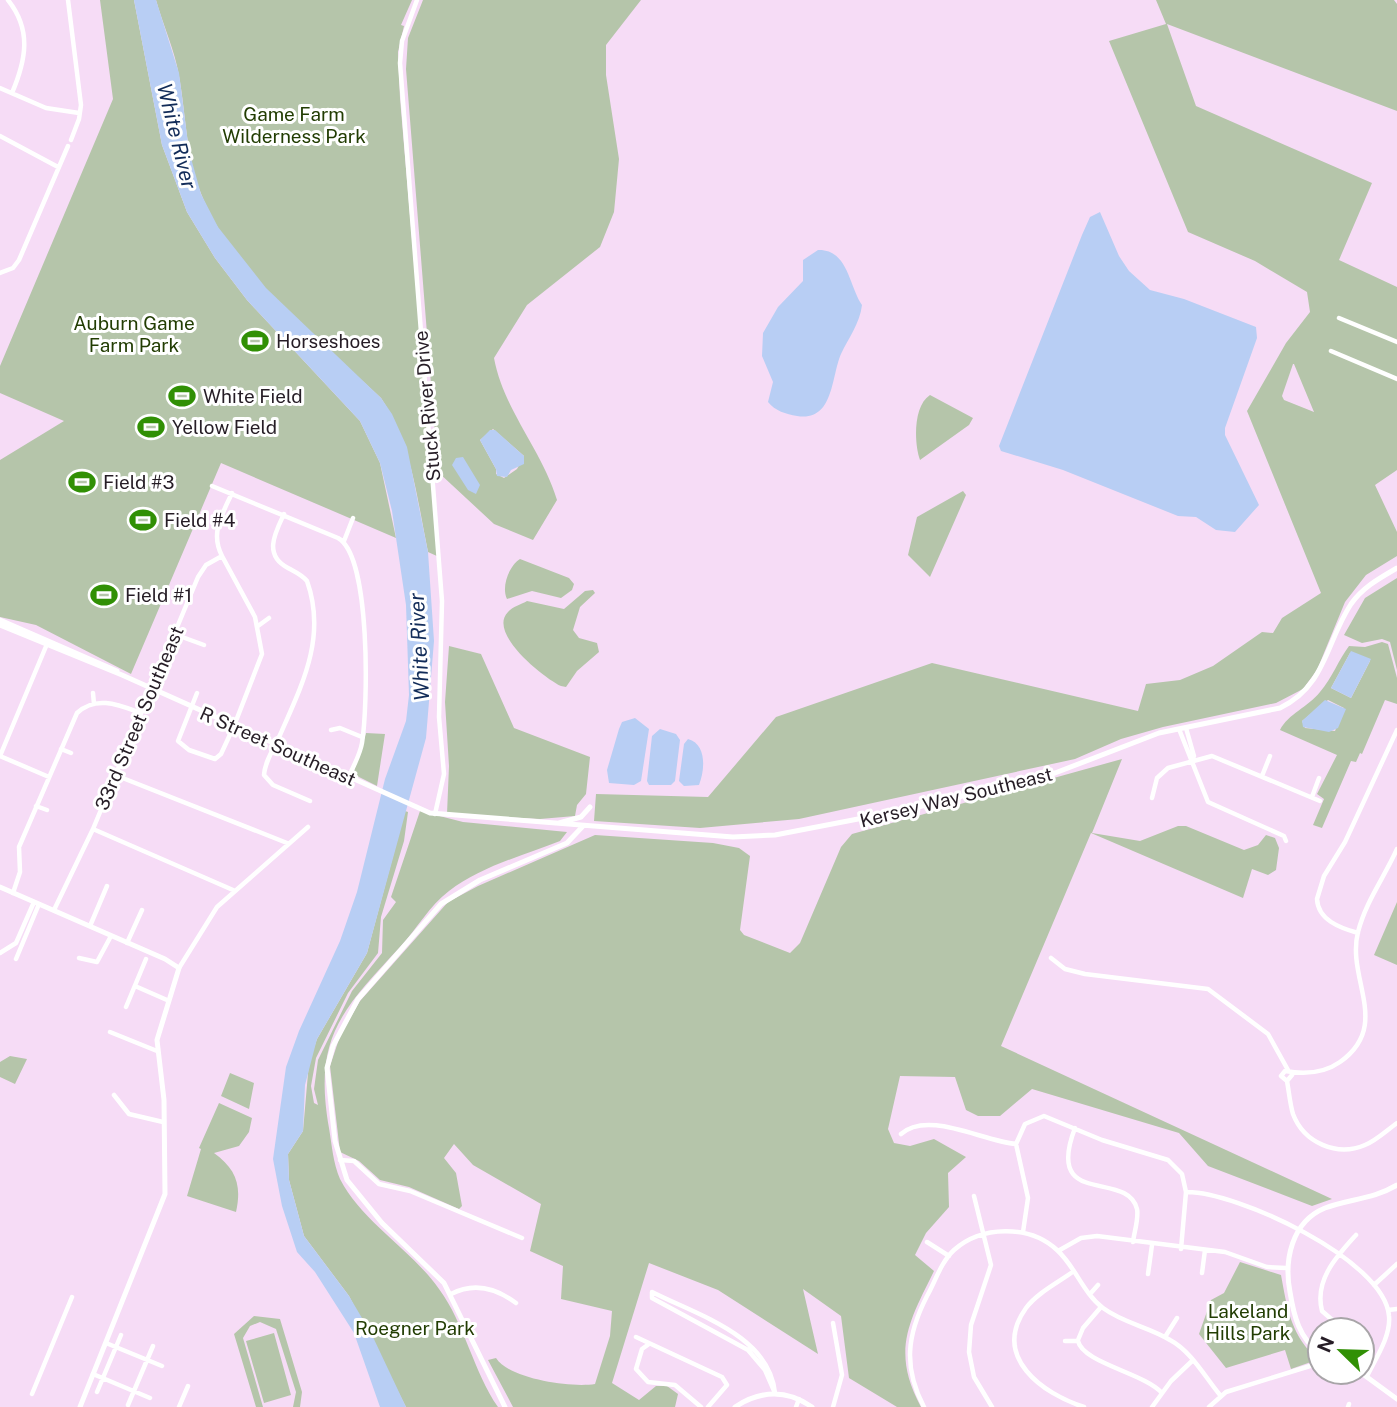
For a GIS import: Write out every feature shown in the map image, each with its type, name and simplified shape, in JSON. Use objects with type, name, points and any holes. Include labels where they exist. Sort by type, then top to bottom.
[{"type":"street","points":[[8,0],[20,20],[25,41],[24,62],[12,93]]},
{"type":"street","points":[[68,0],[79,113],[71,140]]},
{"type":"street","name":"Stuck River Drive","points":[[417,0],[402,41],[400,63],[442,601],[439,717],[444,774],[435,814]]},
{"type":"street","points":[[0,88],[54,110],[79,113]]},
{"type":"street","points":[[0,136],[58,167]]},
{"type":"street","points":[[0,273],[10,270],[19,260],[68,146]]},
{"type":"street","points":[[1339,318],[1397,342]]},
{"type":"street","points":[[1331,351],[1397,379]]},
{"type":"street","points":[[212,486],[344,541],[353,557],[363,608],[362,737],[348,778]]},
{"type":"street","points":[[197,693],[179,736],[180,745],[204,757],[217,758],[234,726],[260,662],[262,645],[258,626],[216,542],[216,531],[232,493]]},
{"type":"street","points":[[284,514],[273,537],[272,551],[281,564],[307,581],[313,608],[314,639],[308,670],[265,768],[265,778],[273,785],[310,801]]},
{"type":"street","points":[[344,541],[353,518]]},
{"type":"street","name":"33rd Street Southeast","points":[[54,910],[93,829],[203,569],[222,556]]},
{"type":"street","name":"Kersey Way Southeast","points":[[435,814],[694,836],[775,835],[885,815],[1055,773],[1151,736],[1272,711],[1297,699],[1321,671],[1344,616],[1355,599],[1371,583],[1397,568]]},
{"type":"street","points":[[258,626],[270,618]]},
{"type":"street","name":"R Street Southeast","points":[[0,623],[152,688],[370,788],[435,814]]},
{"type":"street","name":"R Street Southeast","points":[[0,623],[89,656],[122,675]]},
{"type":"street","points":[[174,634],[204,645]]},
{"type":"street","points":[[47,643],[0,756],[49,776]]},
{"type":"street","points":[[93,693],[94,704]]},
{"type":"street","points":[[13,893],[20,872],[19,847],[78,712],[94,704],[113,703],[141,713]]},
{"type":"street","points":[[331,730],[341,728],[362,737]]},
{"type":"street","points":[[1186,728],[1194,756],[1192,760]]},
{"type":"street","points":[[1179,729],[1208,802],[1284,836],[1286,841]]},
{"type":"street","points":[[1358,933],[1334,924],[1322,914],[1317,904],[1321,882],[1345,842],[1395,732]]},
{"type":"street","points":[[61,748],[71,753]]},
{"type":"street","points":[[1152,797],[1152,789],[1162,773],[1192,760],[1212,756],[1320,801]]},
{"type":"street","points":[[1262,776],[1270,756]]},
{"type":"street","points":[[115,775],[287,843]]},
{"type":"street","points":[[1312,797],[1319,778]]},
{"type":"street","points":[[36,806],[47,810]]},
{"type":"street","points":[[549,824],[575,820],[590,807]]},
{"type":"street","points":[[80,1407],[163,1203],[166,1182],[164,1100],[157,1051],[160,1024],[179,968],[209,918],[234,890],[308,827]]},
{"type":"street","points":[[505,1407],[450,1294],[434,1272],[356,1194],[339,1160],[327,1091],[327,1068],[333,1046],[358,999],[448,898],[480,880],[566,843],[583,827]]},
{"type":"street","points":[[93,829],[234,890]]},
{"type":"street","points":[[1287,1081],[1281,1076],[1319,1071],[1337,1064],[1353,1050],[1362,1034],[1366,1012],[1357,967],[1358,933],[1371,895],[1397,849]]},
{"type":"street","points":[[90,926],[107,886]]},
{"type":"street","points":[[0,887],[179,968]]},
{"type":"street","points":[[0,953],[16,943],[37,903]]},
{"type":"street","points":[[16,960],[37,903]]},
{"type":"street","points":[[128,943],[142,910]]},
{"type":"street","points":[[79,958],[97,962],[111,936]]},
{"type":"street","points":[[1051,958],[1065,969],[1085,974],[1208,989],[1262,1029],[1279,1050],[1290,1073],[1287,1081],[1292,1111],[1300,1127],[1313,1139],[1329,1147],[1344,1150],[1363,1146],[1397,1123]]},
{"type":"street","points":[[125,1007],[146,959]]},
{"type":"street","points":[[135,986],[167,1000]]},
{"type":"street","points":[[110,1032],[157,1051]]},
{"type":"street","points":[[114,1095],[129,1114],[163,1122]]},
{"type":"street","points":[[1023,1232],[1028,1198],[1016,1144],[1020,1130],[1038,1116],[1051,1117],[1168,1160],[1182,1174],[1186,1192],[1181,1249]]},
{"type":"street","points":[[901,1134],[910,1128],[941,1124],[985,1140],[1016,1144]]},
{"type":"street","points":[[1075,1128],[1067,1152],[1070,1169],[1081,1181],[1121,1194],[1134,1202],[1138,1213],[1133,1242]]},
{"type":"street","points":[[339,1160],[351,1160],[379,1184],[414,1192],[522,1238]]},
{"type":"street","points":[[1306,1340],[1295,1321],[1286,1268],[1299,1230],[1322,1209],[1372,1197],[1397,1185]]},
{"type":"street","points":[[1186,1192],[1221,1195],[1299,1230],[1339,1254],[1374,1285],[1388,1310],[1387,1334],[1376,1357]]},
{"type":"street","points":[[974,1196],[991,1265],[973,1318],[968,1345],[974,1377],[992,1407]]},
{"type":"street","points":[[924,1407],[909,1362],[909,1342],[916,1317],[949,1256],[960,1245],[983,1234],[1023,1232],[1058,1251],[1101,1307],[1166,1337],[1179,1346],[1220,1395]]},
{"type":"street","points":[[1058,1251],[1088,1236],[1181,1249],[1229,1252],[1267,1267],[1286,1268]]},
{"type":"street","points":[[1325,1316],[1320,1298],[1324,1279],[1339,1254],[1356,1236]]},
{"type":"street","points":[[927,1242],[949,1256]]},
{"type":"street","points":[[1148,1274],[1152,1245]]},
{"type":"street","points":[[1202,1273],[1205,1250]]},
{"type":"street","points":[[1374,1285],[1397,1264]]},
{"type":"street","points":[[1074,1271],[1026,1309],[1017,1329],[1016,1343],[1023,1368],[1037,1384],[1052,1394],[1084,1407]]},
{"type":"street","points":[[1090,1294],[1098,1286]]},
{"type":"street","points":[[450,1294],[467,1288],[482,1287],[500,1293],[516,1303]]},
{"type":"street","points":[[651,1293],[751,1345],[769,1366],[775,1393],[765,1370],[748,1350],[652,1298],[651,1293]]},
{"type":"street","points":[[32,1394],[72,1297]]},
{"type":"street","points":[[1078,1340],[1083,1328],[1101,1307]]},
{"type":"street","points":[[1388,1310],[1397,1309]]},
{"type":"street","points":[[1166,1337],[1177,1318]]},
{"type":"street","points":[[833,1323],[842,1375],[833,1407]]},
{"type":"street","points":[[97,1392],[121,1335]]},
{"type":"street","points":[[636,1337],[722,1377],[727,1385],[708,1407]]},
{"type":"street","points":[[1065,1341],[1078,1340]]},
{"type":"street","points":[[1078,1340],[1088,1354],[1150,1381],[1162,1393]]},
{"type":"street","points":[[106,1343],[162,1366]]},
{"type":"street","points":[[650,1343],[642,1349],[635,1364],[636,1369],[648,1382],[675,1385],[701,1407]]},
{"type":"street","points":[[128,1405],[153,1346]]},
{"type":"street","points":[[1152,1407],[1192,1361]]},
{"type":"street","points":[[1209,1407],[1220,1395],[1306,1367]]},
{"type":"street","points":[[93,1374],[150,1398]]},
{"type":"street","points":[[1376,1383],[1397,1399]]},
{"type":"street","points":[[179,1407],[188,1386]]},
{"type":"street","points":[[735,1407],[754,1396],[775,1393],[799,1399],[812,1407]]},
{"type":"street","points":[[796,1407],[799,1399]]},
{"type":"green space","name":"Auburn Game Farm Park","points":[[100,0],[134,0],[162,145],[187,212],[215,258],[247,300],[360,421],[380,463],[396,538],[221,463],[131,674],[36,625],[0,617],[0,460],[64,421],[0,393],[0,366],[113,99]]},
{"type":"green space","name":"Game Farm Wilderness Park","points":[[156,0],[412,0],[401,25],[404,26],[398,52],[400,98],[439,557],[428,552],[407,453],[381,398],[279,304],[233,250],[214,221],[195,177],[177,67]]},
{"type":"green space","points":[[423,0],[641,0],[606,45],[606,75],[619,159],[614,212],[600,247],[527,305],[494,358],[506,395],[542,463],[557,500],[533,540],[494,524],[438,472],[406,69],[408,38]],"holes":[[[493,429],[524,456],[517,469],[504,478],[496,474],[496,469],[480,440]]]},
{"type":"green space","points":[[1156,0],[1394,0],[1397,4],[1397,111],[1167,24],[1196,106],[1372,183],[1339,260],[1397,287],[1397,470],[1375,485],[1397,532],[1397,556],[1366,575],[1345,602],[1317,670],[1303,689],[1276,703],[1163,727],[1121,739],[1075,759],[799,819],[700,828],[594,821],[596,794],[708,797],[776,717],[932,663],[1138,711],[1146,684],[1180,680],[1213,666],[1262,632],[1273,633],[1282,618],[1321,593],[1247,411],[1286,343],[1310,312],[1307,292],[1255,261],[1188,232],[1109,41],[1166,24]],"holes":[[[1294,364],[1314,412],[1284,400],[1282,396]]]},
{"type":"green space","points":[[930,395],[973,418],[969,425],[920,460],[916,425],[920,407]]},
{"type":"green space","points":[[963,491],[966,495],[930,577],[908,555],[917,517]]},
{"type":"green space","points":[[520,559],[569,578],[574,584],[572,590],[561,598],[532,591],[507,599],[507,577]]},
{"type":"green space","points":[[1397,578],[1397,670],[1390,642],[1382,639],[1362,643],[1344,635],[1365,598]]},
{"type":"green space","points":[[593,590],[595,593],[580,607],[573,630],[579,638],[597,643],[599,652],[577,671],[566,687],[561,686],[520,654],[505,631],[504,621],[510,610],[527,601],[564,609],[585,591]]},
{"type":"green space","points":[[1382,642],[1388,644],[1397,678],[1397,704],[1385,700],[1362,754],[1360,753],[1356,762],[1351,761],[1322,828],[1313,825],[1324,799],[1317,794],[1337,755],[1280,730],[1288,719],[1320,692],[1349,646],[1365,647]],"holes":[[[1350,653],[1370,661],[1351,698],[1331,688]],[[1328,700],[1344,708],[1335,731],[1305,728],[1302,721]]]},
{"type":"green space","points":[[449,646],[481,654],[514,728],[590,757],[586,794],[577,805],[575,816],[540,819],[447,814],[449,766],[445,702]]},
{"type":"green space","points":[[366,733],[385,734],[377,786],[353,774]]},
{"type":"green space","points":[[1122,759],[1092,833],[1140,841],[1178,826],[1186,826],[1244,850],[1258,845],[1266,835],[1275,838],[1279,848],[1276,870],[1268,875],[1252,869],[1243,898],[1091,833],[1001,1046],[1332,1199],[1312,1206],[1208,1166],[1179,1133],[1032,1089],[1000,1116],[978,1116],[966,1110],[955,1077],[900,1076],[888,1129],[894,1143],[910,1146],[934,1139],[966,1157],[948,1173],[949,1207],[926,1233],[915,1255],[934,1271],[911,1322],[905,1353],[912,1387],[921,1407],[897,1407],[849,1378],[841,1316],[803,1289],[818,1354],[718,1290],[649,1263],[612,1383],[639,1400],[656,1386],[667,1386],[678,1394],[675,1407],[513,1407],[488,1360],[496,1358],[503,1365],[527,1377],[571,1385],[595,1384],[610,1336],[612,1311],[561,1299],[563,1266],[530,1251],[541,1204],[473,1165],[454,1144],[444,1158],[456,1173],[462,1206],[459,1209],[409,1187],[380,1180],[359,1161],[340,1152],[330,1066],[340,1036],[360,1001],[448,902],[478,886],[595,835],[713,843],[739,848],[750,856],[740,930],[744,935],[790,953],[800,943],[841,847],[852,834]]},
{"type":"green space","name":"Roegner Park","points":[[405,811],[408,812],[404,841],[381,917],[378,953],[348,993],[316,1058],[311,1086],[314,1103],[318,1105],[314,1089],[318,1060],[352,991],[382,953],[383,920],[396,902],[391,897],[420,811],[463,822],[567,832],[560,841],[488,868],[442,897],[348,1008],[329,1047],[325,1070],[329,1128],[340,1179],[361,1209],[415,1261],[439,1289],[456,1317],[489,1393],[498,1407],[406,1407],[349,1296],[304,1236],[289,1180],[288,1154],[303,1131],[309,1062],[317,1039],[367,953]]},
{"type":"green space","points":[[1397,902],[1397,965],[1374,955]]},
{"type":"green space","points":[[10,1056],[27,1059],[15,1084],[0,1077],[0,1062]]},
{"type":"green space","points":[[230,1073],[254,1083],[249,1109],[221,1096]]},
{"type":"green space","points":[[219,1103],[252,1118],[249,1132],[239,1146],[214,1153],[228,1165],[236,1178],[236,1212],[187,1196],[201,1149],[199,1148]]},
{"type":"green space","name":"Lakeland Hills Park","points":[[1240,1262],[1281,1275],[1294,1328],[1306,1347],[1306,1364],[1291,1369],[1285,1350],[1226,1368],[1199,1334],[1211,1300],[1224,1293]]},
{"type":"green space","points":[[254,1316],[280,1319],[302,1392],[300,1407],[293,1407],[296,1392],[276,1329],[260,1322],[250,1326],[243,1338],[263,1407],[256,1407],[234,1334]]},
{"type":"green space","points":[[274,1333],[291,1395],[264,1403],[246,1341]]},
{"type":"water","name":"White River","points":[[134,0],[156,0],[179,73],[189,151],[201,194],[218,227],[266,288],[381,398],[392,414],[407,447],[428,552],[434,641],[426,738],[367,953],[317,1039],[305,1085],[303,1131],[288,1154],[289,1180],[304,1236],[349,1296],[372,1335],[406,1407],[380,1407],[354,1333],[315,1272],[297,1252],[282,1206],[273,1159],[286,1067],[299,1031],[340,941],[357,892],[385,779],[406,721],[409,695],[406,605],[392,511],[380,463],[360,421],[247,300],[215,258],[187,212],[162,145]]},
{"type":"water","points":[[1100,212],[1119,256],[1129,271],[1150,290],[1184,299],[1256,327],[1257,338],[1225,428],[1225,435],[1259,505],[1235,532],[1216,530],[1196,517],[1178,516],[1063,470],[1001,451],[999,446],[1082,235],[1090,217]]},
{"type":"water","points":[[818,250],[828,251],[842,262],[862,305],[841,354],[825,405],[809,416],[797,416],[781,412],[768,402],[773,382],[762,356],[763,333],[778,307],[803,281],[803,260]]},
{"type":"water","points":[[490,430],[495,430],[524,456],[524,464],[511,470],[507,477],[497,476],[480,440]]},
{"type":"water","points":[[463,457],[480,485],[476,494],[468,490],[452,465],[456,458]]},
{"type":"water","points":[[1351,651],[1371,659],[1351,698],[1331,688]]},
{"type":"water","points":[[1325,700],[1346,709],[1338,728],[1329,732],[1303,727],[1302,721]]},
{"type":"water","points":[[635,718],[649,729],[641,781],[634,785],[609,783],[607,770],[619,729],[622,722]]},
{"type":"water","points":[[660,729],[676,734],[680,740],[675,781],[671,785],[649,785],[647,781],[652,736]]},
{"type":"water","points":[[688,739],[699,746],[703,758],[699,785],[684,786],[679,781],[684,744]]},
{"type":"place","name":"Horseshoes","points":[[255,341]]},
{"type":"place","name":"White Field","points":[[182,396]]},
{"type":"place","name":"Yellow Field","points":[[151,427]]},
{"type":"place","name":"Field #3","points":[[82,482]]},
{"type":"place","name":"Field #4","points":[[143,520]]},
{"type":"place","name":"Field #1","points":[[104,595]]}]
